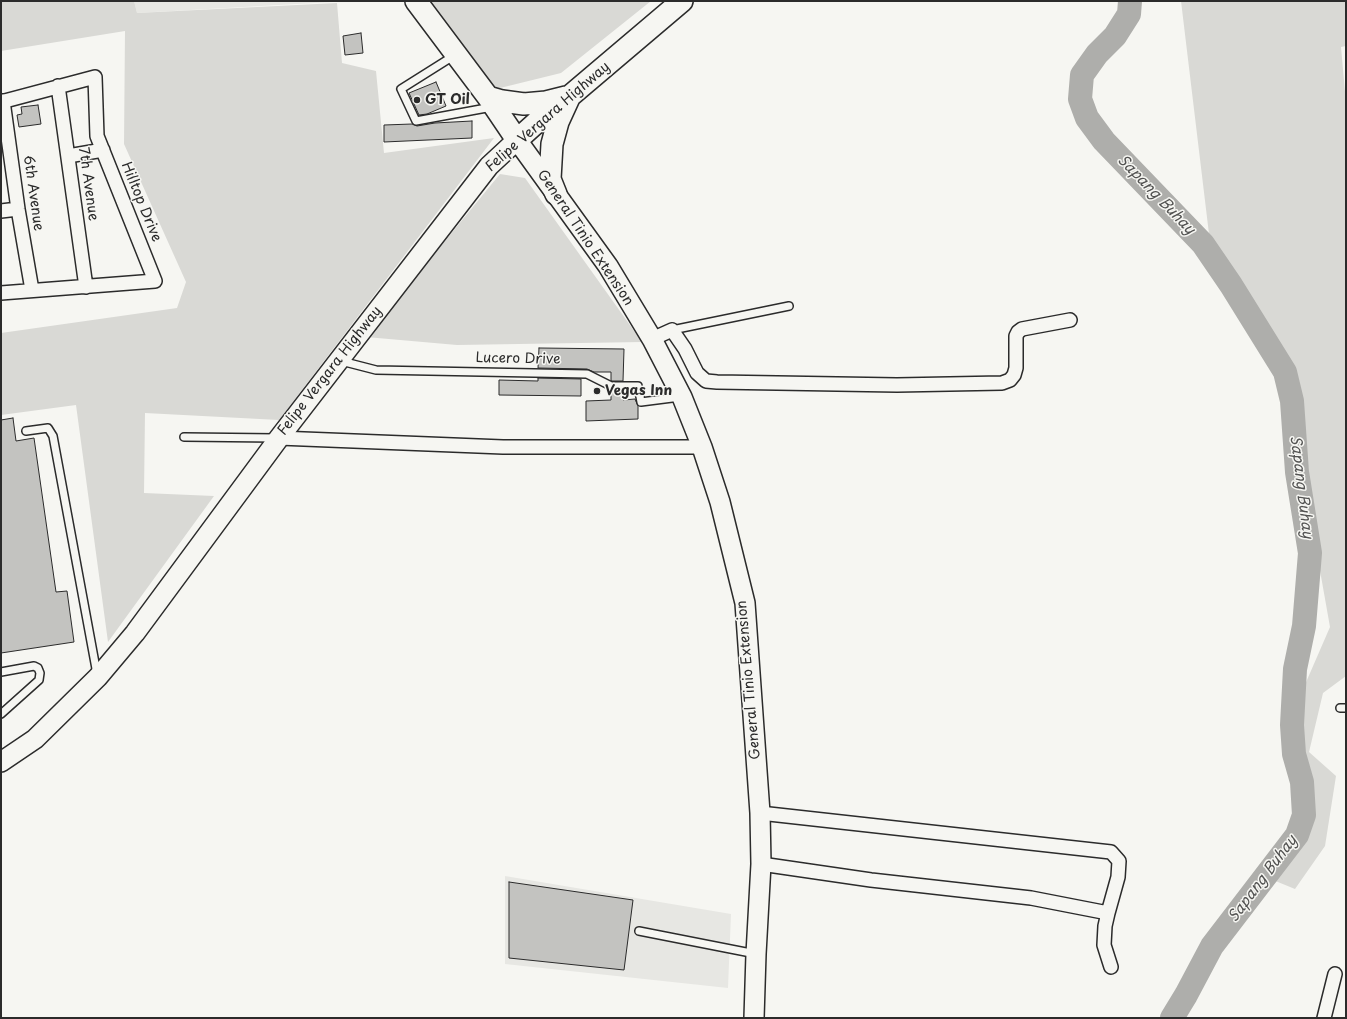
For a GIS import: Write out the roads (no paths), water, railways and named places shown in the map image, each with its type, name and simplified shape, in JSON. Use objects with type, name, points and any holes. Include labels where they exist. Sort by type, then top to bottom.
[{"type":"main road","name":"General Tinio Extension","points":[[416,1],[492,102],[517,140]]},
{"type":"main road","name":"Felipe Vergara Highway","points":[[517,140],[682,1]]},
{"type":"main road","points":[[492,102],[502,101],[524,104],[546,102],[570,96]]},
{"type":"main road","points":[[556,194],[550,179],[552,144],[558,122],[570,96]]},
{"type":"street","name":"Hilltop Drive","points":[[1,293],[155,281],[97,136],[95,77],[2,102]]},
{"type":"street","name":"7th Avenue","points":[[58,86],[86,287]]},
{"type":"street","name":"6th Avenue","points":[[2,102],[32,290]]},
{"type":"street","name":"General Tinio Extension","points":[[517,140],[608,266],[652,339],[682,397],[702,448],[720,502],[745,603],[760,813],[762,864],[756,954],[754,1018]]},
{"type":"street","name":"Felipe Vergara Highway","points":[[1,762],[35,739],[98,677],[139,626],[278,438],[488,166],[517,140]]},
{"type":"street","points":[[68,156],[103,150]]},
{"type":"street","points":[[1,211],[18,209]]},
{"type":"street","points":[[652,339],[672,330],[685,349],[697,374],[706,381],[898,384],[1002,383],[1010,380],[1014,375],[1016,368],[1016,336],[1018,332],[1022,329],[1070,320]]},
{"type":"street","points":[[278,438],[503,447],[702,448]]},
{"type":"street","points":[[760,813],[1111,852],[1118,861],[1118,877],[1105,926],[1104,945],[1111,967]]},
{"type":"street","points":[[762,864],[871,880],[1031,898],[1108,913]]},
{"type":"street","points":[[1324,1018],[1335,974]]},
{"type":"lane","points":[[456,54],[401,89],[416,121],[492,102]]},
{"type":"lane","points":[[672,330],[789,306]]},
{"type":"lane","name":"Lucero Drive","points":[[338,361],[376,370],[587,374],[611,386],[638,386],[641,402],[682,397]]},
{"type":"lane","points":[[26,431],[48,428],[53,436],[98,677]]},
{"type":"lane","points":[[184,436],[278,438]]},
{"type":"lane","points":[[1,672],[34,666],[38,668],[40,673],[39,680],[1,714]]},
{"type":"lane","points":[[639,931],[756,954]]},
{"type":"waterway","name":"Sapang Buhay","points":[[1130,1],[1129,14],[1115,36],[1097,54],[1082,75],[1080,99],[1087,118],[1104,141],[1203,244],[1231,285],[1285,372],[1292,401],[1297,472],[1310,553],[1304,626],[1295,669],[1292,725],[1294,754],[1302,782],[1304,815],[1297,835],[1212,946],[1172,1018]]},
{"type":"place","name":"GT Oil","points":[[417,100]]},
{"type":"place","name":"Vegas Inn","points":[[597,391]]}]
